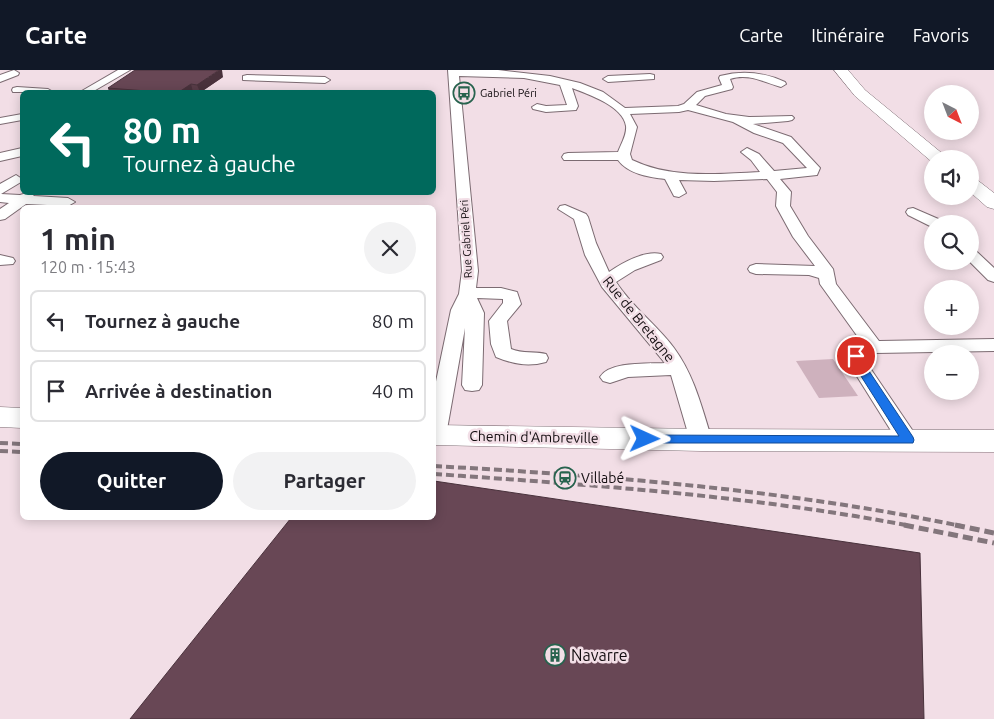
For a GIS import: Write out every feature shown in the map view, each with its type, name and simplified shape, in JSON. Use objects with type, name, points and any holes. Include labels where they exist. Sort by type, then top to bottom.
[{"type":"street","points":[[89,90],[125,70]]},
{"type":"street","points":[[317,89],[335,70]]},
{"type":"street","points":[[841,70],[860,93],[929,150]]},
{"type":"street","points":[[453,72],[510,74],[565,84],[599,93],[622,111],[631,123],[632,134],[623,156]]},
{"type":"street","name":"Rue Gabriel Péri","points":[[436,425],[460,310],[467,294],[470,271],[453,72]]},
{"type":"street","points":[[0,79],[14,73]]},
{"type":"street","points":[[622,111],[679,109],[705,93],[727,88],[729,86],[724,78],[738,73],[753,74],[782,84]]},
{"type":"street","points":[[599,93],[611,83],[606,75]]},
{"type":"street","points":[[606,75],[650,77]]},
{"type":"street","points":[[247,78],[325,80]]},
{"type":"street","points":[[537,107],[546,109],[572,108],[573,106],[565,84]]},
{"type":"street","points":[[623,156],[629,164],[639,168],[670,175],[690,177],[807,174],[812,172],[814,168],[787,140],[758,131],[738,121],[690,103]]},
{"type":"street","points":[[0,120],[20,117]]},
{"type":"street","points":[[738,121],[769,121],[788,118]]},
{"type":"street","points":[[0,157],[20,152]]},
{"type":"street","points":[[747,152],[756,157],[784,192],[783,206],[825,269],[828,284],[874,347]]},
{"type":"street","points":[[572,173],[567,154],[623,156]]},
{"type":"street","points":[[670,175],[679,193]]},
{"type":"street","points":[[0,190],[16,179]]},
{"type":"street","points":[[0,190],[20,194]]},
{"type":"street","points":[[979,190],[994,203]]},
{"type":"street","points":[[0,198],[25,195],[68,202]]},
{"type":"street","points":[[0,216],[25,195]]},
{"type":"street","name":"Rue de Bretagne","points":[[565,209],[582,217],[591,256],[626,306],[658,340],[678,368],[701,440]]},
{"type":"street","points":[[913,212],[924,217]]},
{"type":"street","points":[[607,281],[631,265],[655,257]]},
{"type":"street","points":[[979,263],[994,277]]},
{"type":"street","points":[[756,269],[811,270],[827,276]]},
{"type":"street","points":[[472,385],[475,313],[467,294],[494,292],[511,296],[512,304],[498,321],[500,344],[503,353],[518,360],[539,358]]},
{"type":"street","points":[[908,440],[857,362],[856,356],[859,352],[874,347],[994,345]]},
{"type":"street","points":[[610,377],[625,371],[678,368]]},
{"type":"street","points":[[0,416],[20,418]]},
{"type":"street","name":"Chemin d'Ambreville","points":[[436,435],[701,440],[994,440]]},
{"type":"shaded area","points":[[833,359],[858,396],[819,398],[796,361]]},
{"type":"building","points":[[135,70],[219,70],[197,85],[191,84],[182,90],[108,88]]},
{"type":"building","name":"Navarre","points":[[436,481],[920,553],[924,719],[130,719],[289,520],[436,520]]},
{"type":"railway","points":[[0,443],[20,444]]},
{"type":"railway","points":[[0,451],[20,452]]},
{"type":"railway","points":[[436,466],[699,486],[896,513],[961,526]]},
{"type":"railway","points":[[436,474],[614,487],[733,499],[911,526]]},
{"type":"railway","points":[[904,525],[994,543]]},
{"type":"railway","points":[[955,525],[994,533]]},
{"type":"place","name":"Gabriel Péri","points":[[464,93]]},
{"type":"place","name":"Villabé","points":[[565,478]]},
{"type":"place","name":"Navarre","points":[[555,655]]},
{"type":"route","points":[[645,439],[908,440],[857,362],[856,356]]}]
